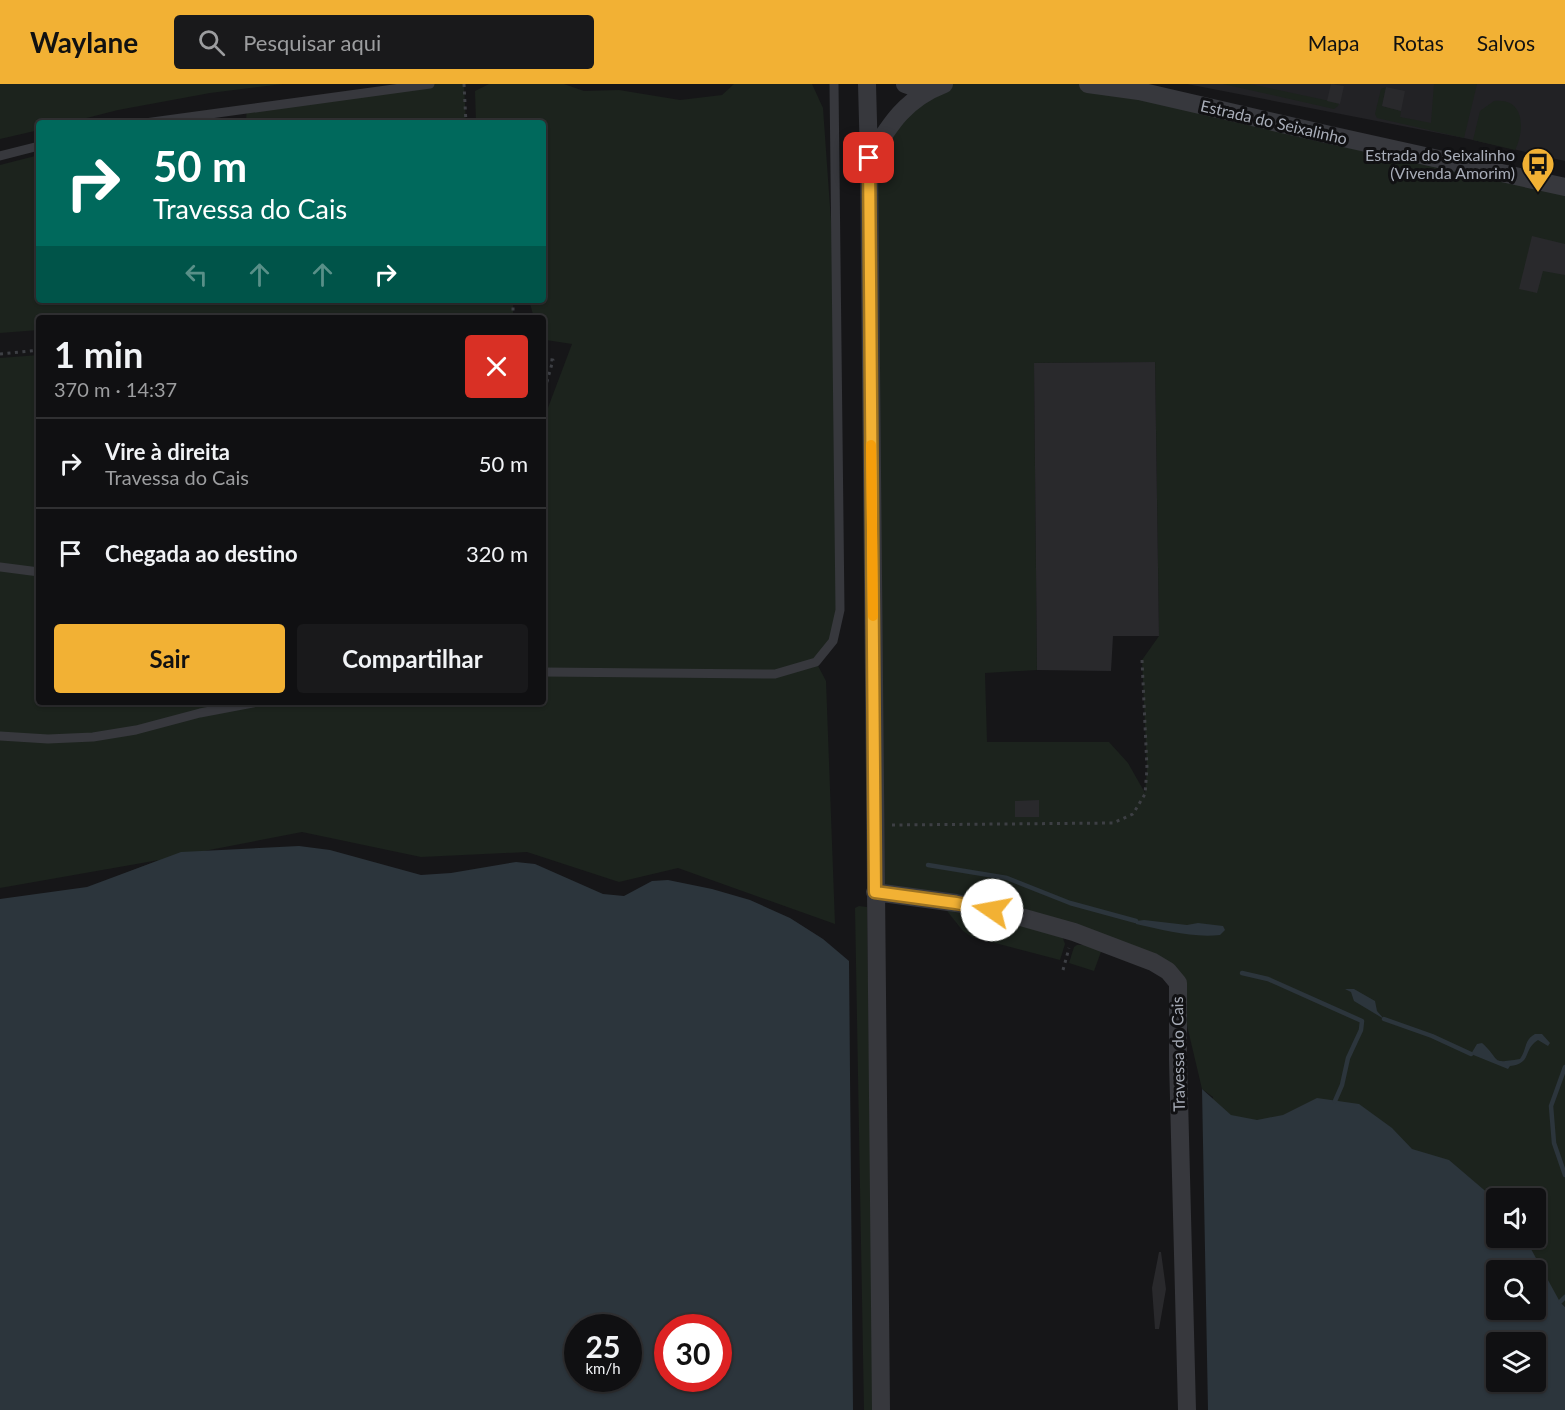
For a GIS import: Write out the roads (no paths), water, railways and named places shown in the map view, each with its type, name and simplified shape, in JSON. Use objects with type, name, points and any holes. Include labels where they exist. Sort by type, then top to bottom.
[{"type":"street","points":[[867,84],[881,1410]]},
{"type":"street","points":[[905,84],[925,91]]},
{"type":"street","points":[[869,158],[894,118],[925,91],[944,84]]},
{"type":"street","name":"Estrada do Seixalinho","points":[[1088,84],[1139,91],[1565,187]]},
{"type":"street","name":"Travessa do Cais","points":[[875,892],[956,903],[1010,914],[1074,932],[1153,962],[1168,971],[1178,983],[1187,1410]]},
{"type":"lane","points":[[167,120],[430,84]]},
{"type":"lane","points":[[546,672],[775,674],[816,662],[833,641],[840,610],[834,84]]},
{"type":"lane","points":[[0,156],[36,147]]},
{"type":"lane","points":[[0,567],[36,572]]},
{"type":"lane","points":[[0,736],[48,740],[93,737],[136,730],[200,713],[242,705]]},
{"type":"waterway","points":[[928,865],[1007,878],[1070,903],[1136,921]]},
{"type":"waterway","points":[[1242,973],[1268,979],[1362,1021],[1361,1030],[1348,1058],[1342,1085],[1335,1101]]},
{"type":"waterway","points":[[1384,1019],[1432,1036],[1471,1054]]},
{"type":"waterway","points":[[1565,1067],[1551,1106],[1554,1143],[1565,1175]]},
{"type":"waterway","points":[[1560,1302],[1565,1297]]},
{"type":"place","name":"Estrada do Seixalinho (Vivenda Amorim)","points":[[1538,193]]}]
